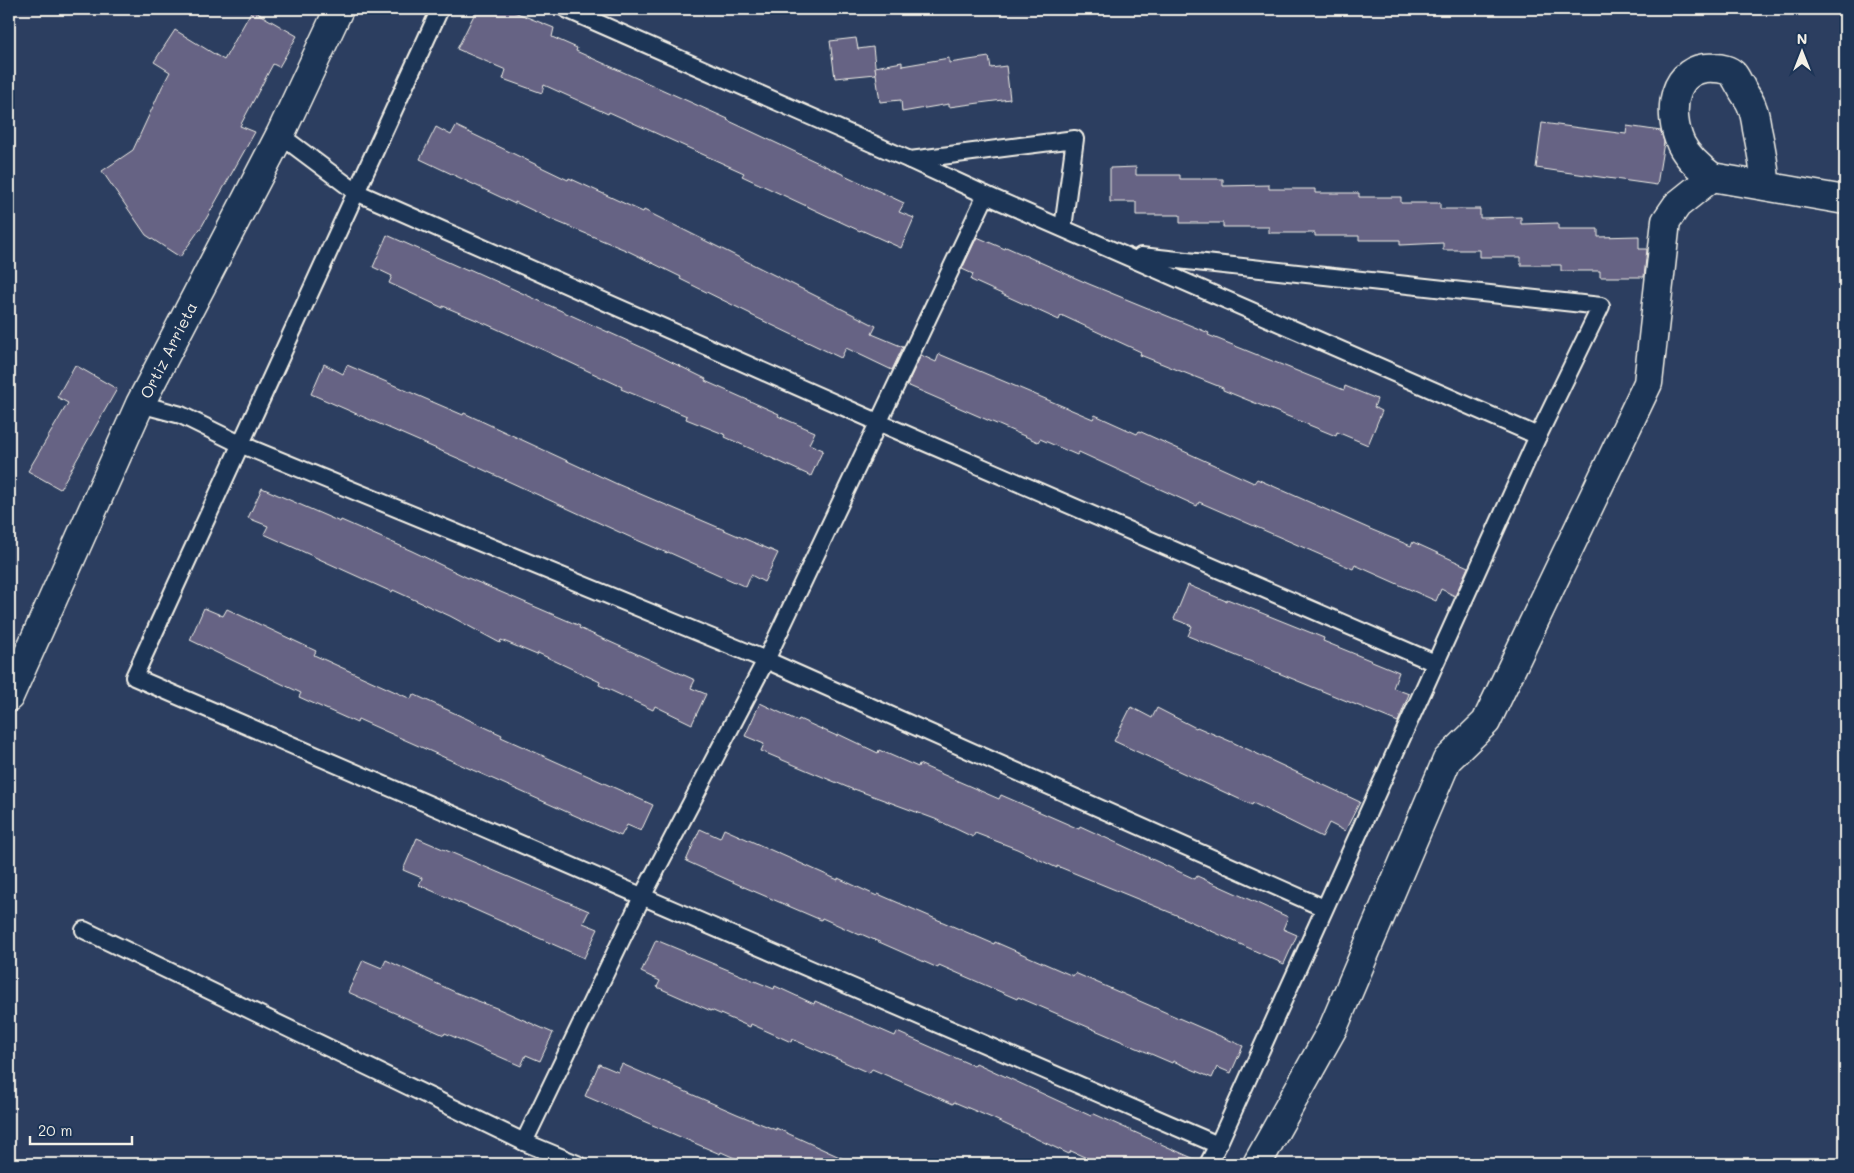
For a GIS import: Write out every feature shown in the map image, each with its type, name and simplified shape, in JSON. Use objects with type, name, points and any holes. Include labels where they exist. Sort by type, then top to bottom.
[{"type":"street","name":"Ortiz Arrieta","points":[[9,696],[140,404],[280,135],[339,9]]},
{"type":"street","points":[[1765,186],[1765,168],[1752,107],[1732,74],[1721,68],[1709,67],[1697,70],[1681,82],[1677,90],[1673,109],[1675,127],[1681,144],[1689,157],[1712,177],[1845,200]]},
{"type":"street","points":[[1257,1164],[1333,1028],[1446,760],[1486,722],[1648,383],[1666,221],[1677,205],[1712,177]]},
{"type":"lane","points":[[440,9],[134,677],[1218,1145]]},
{"type":"lane","points":[[566,9],[1538,436]]},
{"type":"lane","points":[[280,135],[356,192],[880,423],[1435,663]]},
{"type":"lane","points":[[910,160],[1075,139],[1063,228]]},
{"type":"lane","points":[[524,1142],[642,896],[766,660],[880,423],[986,195]]},
{"type":"lane","points":[[1124,254],[1601,306],[1538,436],[1208,1164]]},
{"type":"lane","points":[[140,404],[181,415],[240,444],[766,660],[1324,908]]},
{"type":"lane","points":[[84,930],[524,1142],[576,1164]]},
{"type":"building","points":[[477,9],[507,9],[554,28],[552,37],[577,48],[576,51],[728,119],[904,203],[899,212],[914,218],[901,248],[860,231],[742,176],[744,173],[609,112],[608,114],[544,85],[542,93],[503,79],[506,70],[457,49]]},
{"type":"building","points":[[252,10],[297,36],[279,67],[273,64],[240,126],[255,132],[202,226],[180,257],[146,235],[102,171],[133,150],[170,72],[154,62],[175,30],[224,60]]},
{"type":"building","points":[[856,38],[858,49],[873,47],[876,74],[835,78],[830,41]]},
{"type":"building","points":[[989,57],[991,68],[1006,66],[1010,99],[949,107],[949,104],[902,112],[901,100],[880,102],[875,67],[902,62],[902,66],[949,58],[949,63]]},
{"type":"building","points":[[1542,123],[1626,134],[1627,126],[1661,131],[1664,142],[1657,185],[1536,168]]},
{"type":"building","points":[[456,126],[568,180],[569,178],[643,212],[644,210],[876,326],[872,334],[903,347],[892,370],[846,348],[841,358],[751,315],[628,251],[515,202],[515,204],[420,159],[436,127],[451,135]]},
{"type":"building","points":[[1136,167],[1136,175],[1180,175],[1180,179],[1223,179],[1223,186],[1269,185],[1269,189],[1315,189],[1315,193],[1359,193],[1359,197],[1401,197],[1401,203],[1440,203],[1440,209],[1480,209],[1480,218],[1521,217],[1521,224],[1558,223],[1558,229],[1598,229],[1598,237],[1639,236],[1639,249],[1647,249],[1644,277],[1600,277],[1600,271],[1561,271],[1561,265],[1521,265],[1521,257],[1480,257],[1480,250],[1443,250],[1443,243],[1400,245],[1400,240],[1359,240],[1359,236],[1315,236],[1315,233],[1269,233],[1269,227],[1223,227],[1223,223],[1180,223],[1180,215],[1136,215],[1136,202],[1110,202],[1110,168]]},
{"type":"building","points":[[387,235],[468,271],[469,269],[641,347],[706,379],[705,381],[815,432],[809,444],[823,450],[811,476],[725,437],[726,435],[686,419],[687,416],[621,389],[622,387],[548,352],[389,283],[392,276],[373,267]]},
{"type":"building","points":[[977,237],[1005,249],[1006,247],[1089,284],[1209,333],[1208,335],[1344,390],[1345,386],[1377,399],[1374,407],[1382,411],[1368,445],[1337,432],[1336,436],[1223,390],[1223,388],[1140,355],[1141,352],[1061,315],[1059,320],[971,280],[973,274],[962,269]]},
{"type":"building","points":[[939,354],[1093,419],[1095,415],[1137,434],[1139,431],[1254,483],[1257,479],[1370,529],[1411,546],[1413,542],[1468,567],[1455,596],[1441,589],[1436,601],[1355,565],[1353,569],[1199,502],[1197,506],[1079,452],[1077,455],[1040,439],[1038,442],[907,385],[921,355],[936,362]]},
{"type":"building","points":[[324,364],[343,374],[347,365],[463,415],[464,413],[617,484],[778,553],[764,582],[751,575],[746,587],[311,394]]},
{"type":"building","points":[[75,365],[117,389],[60,489],[28,471],[68,403],[57,397]]},
{"type":"building","points":[[262,488],[412,551],[695,680],[691,688],[706,694],[692,724],[655,706],[653,710],[599,685],[600,682],[538,653],[537,655],[501,640],[500,643],[450,616],[264,534],[268,526],[248,518]]},
{"type":"building","points":[[1188,585],[1324,638],[1323,641],[1399,672],[1393,688],[1409,694],[1398,722],[1188,636],[1192,626],[1174,619]]},
{"type":"building","points":[[204,608],[223,616],[227,609],[316,651],[314,655],[411,699],[413,694],[502,735],[501,737],[653,805],[641,831],[627,825],[621,836],[358,719],[357,723],[299,697],[301,693],[190,640]]},
{"type":"building","points":[[760,703],[798,721],[799,719],[837,736],[838,734],[878,753],[879,750],[918,767],[919,764],[999,799],[1001,795],[1079,829],[1080,826],[1195,879],[1197,876],[1288,917],[1283,929],[1297,935],[1284,964],[1174,914],[1057,866],[1057,868],[1017,849],[975,833],[973,837],[935,819],[854,790],[761,751],[764,744],[745,736]]},
{"type":"building","points":[[1131,707],[1152,718],[1157,708],[1196,728],[1232,742],[1360,802],[1345,831],[1329,823],[1322,837],[1253,803],[1252,805],[1114,741]]},
{"type":"building","points":[[700,829],[720,838],[724,829],[838,880],[838,878],[877,896],[878,894],[1073,976],[1075,973],[1243,1046],[1231,1073],[1217,1067],[1212,1078],[1173,1061],[1172,1063],[1018,997],[1017,999],[939,965],[938,968],[822,918],[821,920],[686,861]]},
{"type":"building","points":[[417,838],[589,911],[583,923],[598,929],[584,958],[419,885],[422,878],[403,870]]},
{"type":"building","points":[[656,940],[774,989],[775,986],[814,1004],[815,1001],[895,1036],[897,1032],[974,1066],[976,1063],[1091,1116],[1092,1113],[1199,1161],[1198,1164],[1100,1164],[1071,1151],[1069,1154],[992,1118],[954,1102],[953,1104],[872,1069],[869,1073],[792,1039],[791,1042],[751,1024],[750,1027],[711,1011],[657,987],[660,981],[641,972]]},
{"type":"building","points":[[363,960],[382,968],[386,960],[457,993],[553,1033],[540,1061],[526,1055],[521,1066],[445,1033],[444,1035],[348,992]]},
{"type":"building","points":[[599,1064],[618,1072],[622,1064],[737,1114],[776,1130],[776,1128],[855,1164],[748,1164],[721,1152],[720,1154],[585,1096]]}]
